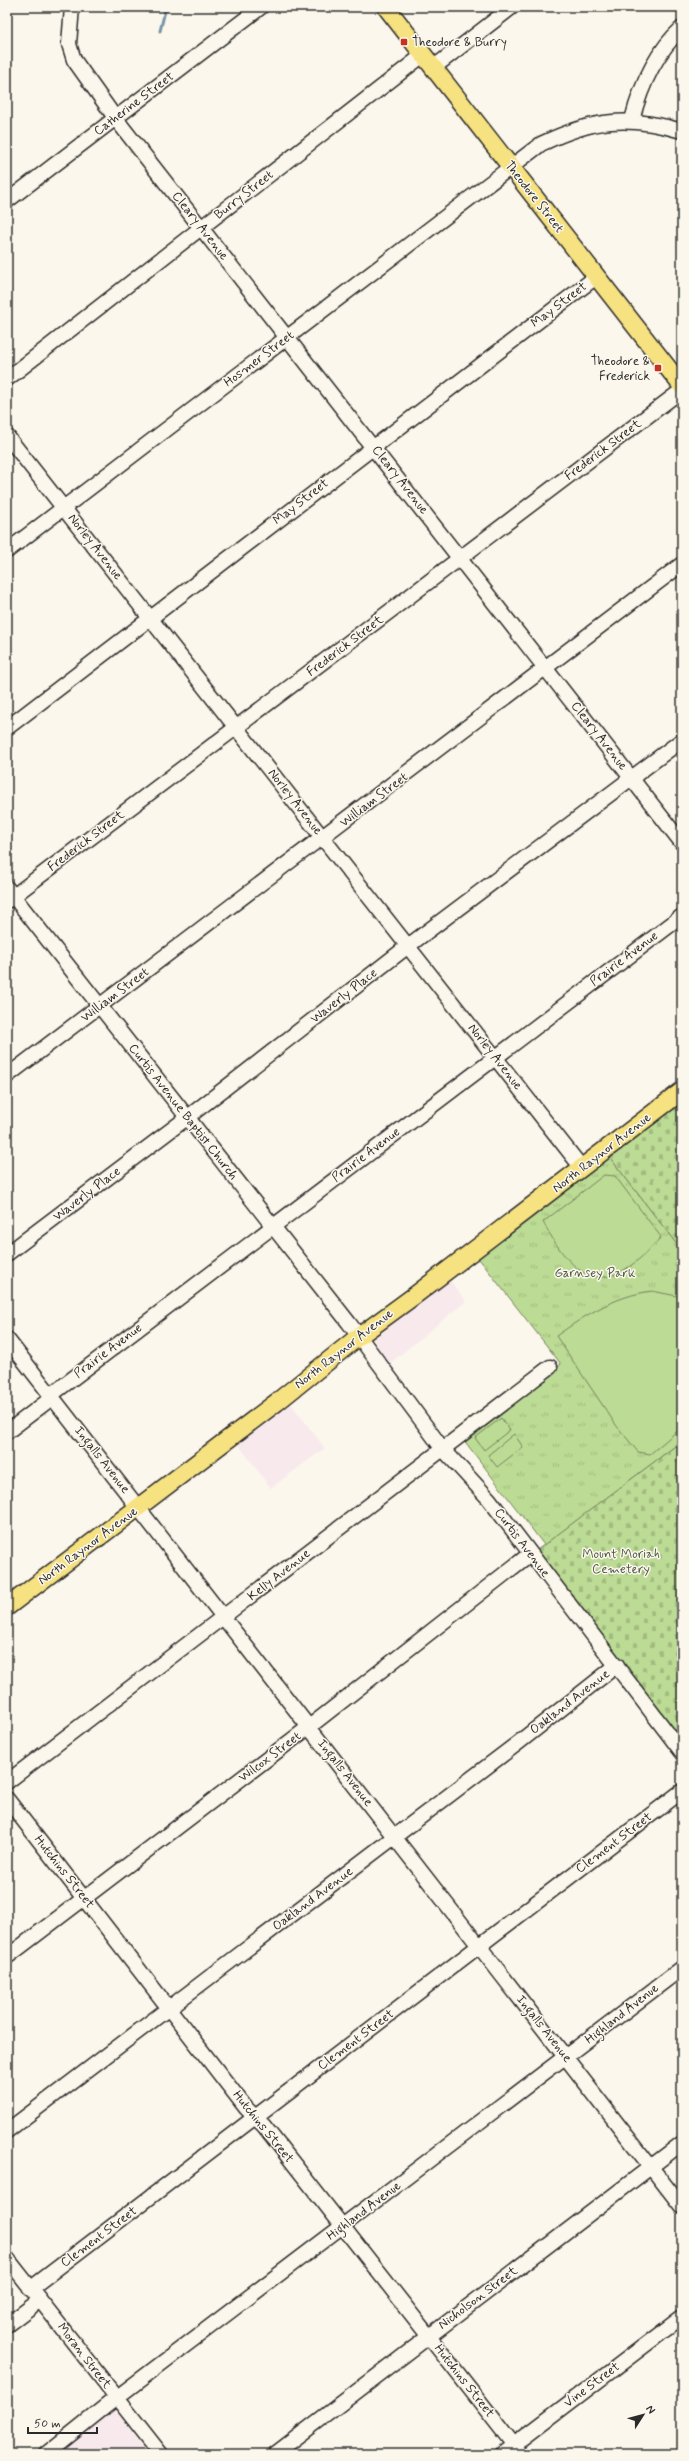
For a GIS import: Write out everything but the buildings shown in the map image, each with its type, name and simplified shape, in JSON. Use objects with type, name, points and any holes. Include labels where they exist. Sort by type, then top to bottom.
[{"type":"main road","name":"Theodore Street","points":[[386,7],[682,386]]},
{"type":"main road","name":"North Raynor Avenue","points":[[7,1607],[139,1508],[358,1336],[420,1292],[682,1091]]},
{"type":"street","name":"Cleary Avenue","points":[[72,7],[69,44],[74,60],[116,119],[682,843]]},
{"type":"street","name":"Catherine Street","points":[[7,201],[261,7]]},
{"type":"street","name":"Burry Street","points":[[7,379],[201,228],[428,61],[512,7]]},
{"type":"street","points":[[632,120],[640,92],[653,65],[663,49],[682,28]]},
{"type":"street","name":"Hosmer Street","points":[[7,551],[541,144],[568,131],[599,124],[632,120],[682,131]]},
{"type":"street","name":"May Street","points":[[7,728],[373,446],[596,277]]},
{"type":"street","name":"Frederick Street","points":[[9,895],[237,728],[682,390]]},
{"type":"street","name":"Norley Avenue","points":[[7,436],[582,1168]]},
{"type":"street","name":"William Street","points":[[7,1076],[323,838],[682,564]]},
{"type":"street","name":"Waverly Place","points":[[7,1254],[188,1117],[408,946],[682,740]]},
{"type":"street","name":"Curtis Avenue Baptist Church","points":[[9,895],[188,1117],[358,1336]]},
{"type":"street","name":"Prairie Avenue","points":[[7,1432],[273,1226],[682,916]]},
{"type":"street","name":"Curtis Avenue","points":[[358,1336],[442,1448],[489,1499],[682,1752]]},
{"type":"street","name":"Ingalls Avenue","points":[[7,1339],[682,2207]]},
{"type":"street","name":"Kelly Avenue","points":[[7,1782],[224,1618],[442,1448],[550,1367]]},
{"type":"street","name":"Wilcox Street","points":[[7,1957],[309,1727],[530,1554]]},
{"type":"street","name":"Oakland Avenue","points":[[7,2131],[617,1665]]},
{"type":"street","name":"Clement Street","points":[[30,2289],[682,1791]]},
{"type":"street","name":"Hutchins Street","points":[[7,1799],[168,2007],[517,2449]]},
{"type":"street","name":"Highland Avenue","points":[[46,2454],[116,2398],[566,2058],[682,1968]]},
{"type":"street","name":"Nicholson Street","points":[[275,2454],[682,2143]]},
{"type":"street","name":"Moran Street","points":[[7,2258],[161,2454]]},
{"type":"street","points":[[7,2325],[40,2300]]},
{"type":"street","name":"Vine Street","points":[[502,2454],[517,2449],[682,2316]]},
{"type":"shaded area","points":[[447,1277],[466,1301],[389,1364],[372,1337]]},
{"type":"shaded area","points":[[288,1400],[325,1448],[271,1488],[235,1440]]},
{"type":"shaded area","points":[[115,2410],[149,2454],[56,2454]]},
{"type":"green space","points":[[682,1098],[682,1251],[608,1155]]},
{"type":"green space","name":"Garnsey Park","points":[[608,1155],[682,1251],[682,1441],[544,1545],[463,1439],[561,1364],[476,1255]]},
{"type":"green space","points":[[604,1175],[615,1176],[661,1237],[642,1256],[626,1269],[610,1276],[596,1277],[582,1272],[569,1261],[556,1244],[543,1222]]},
{"type":"green space","points":[[652,1291],[682,1297],[682,1427],[650,1454],[638,1452],[616,1425],[556,1336],[578,1321],[613,1302],[625,1297]]},
{"type":"green space","points":[[501,1418],[510,1430],[484,1450],[475,1438]]},
{"type":"green space","points":[[514,1434],[523,1447],[497,1467],[488,1455]]},
{"type":"green space","name":"Mount Moriah Cemetery","points":[[682,1441],[682,1740],[537,1550]]},
{"type":"waterway","points":[[160,31],[166,7]]},
{"type":"place","name":"Theodore & Burry","points":[[404,42]]},
{"type":"place","name":"Theodore & Frederick","points":[[658,368]]}]
